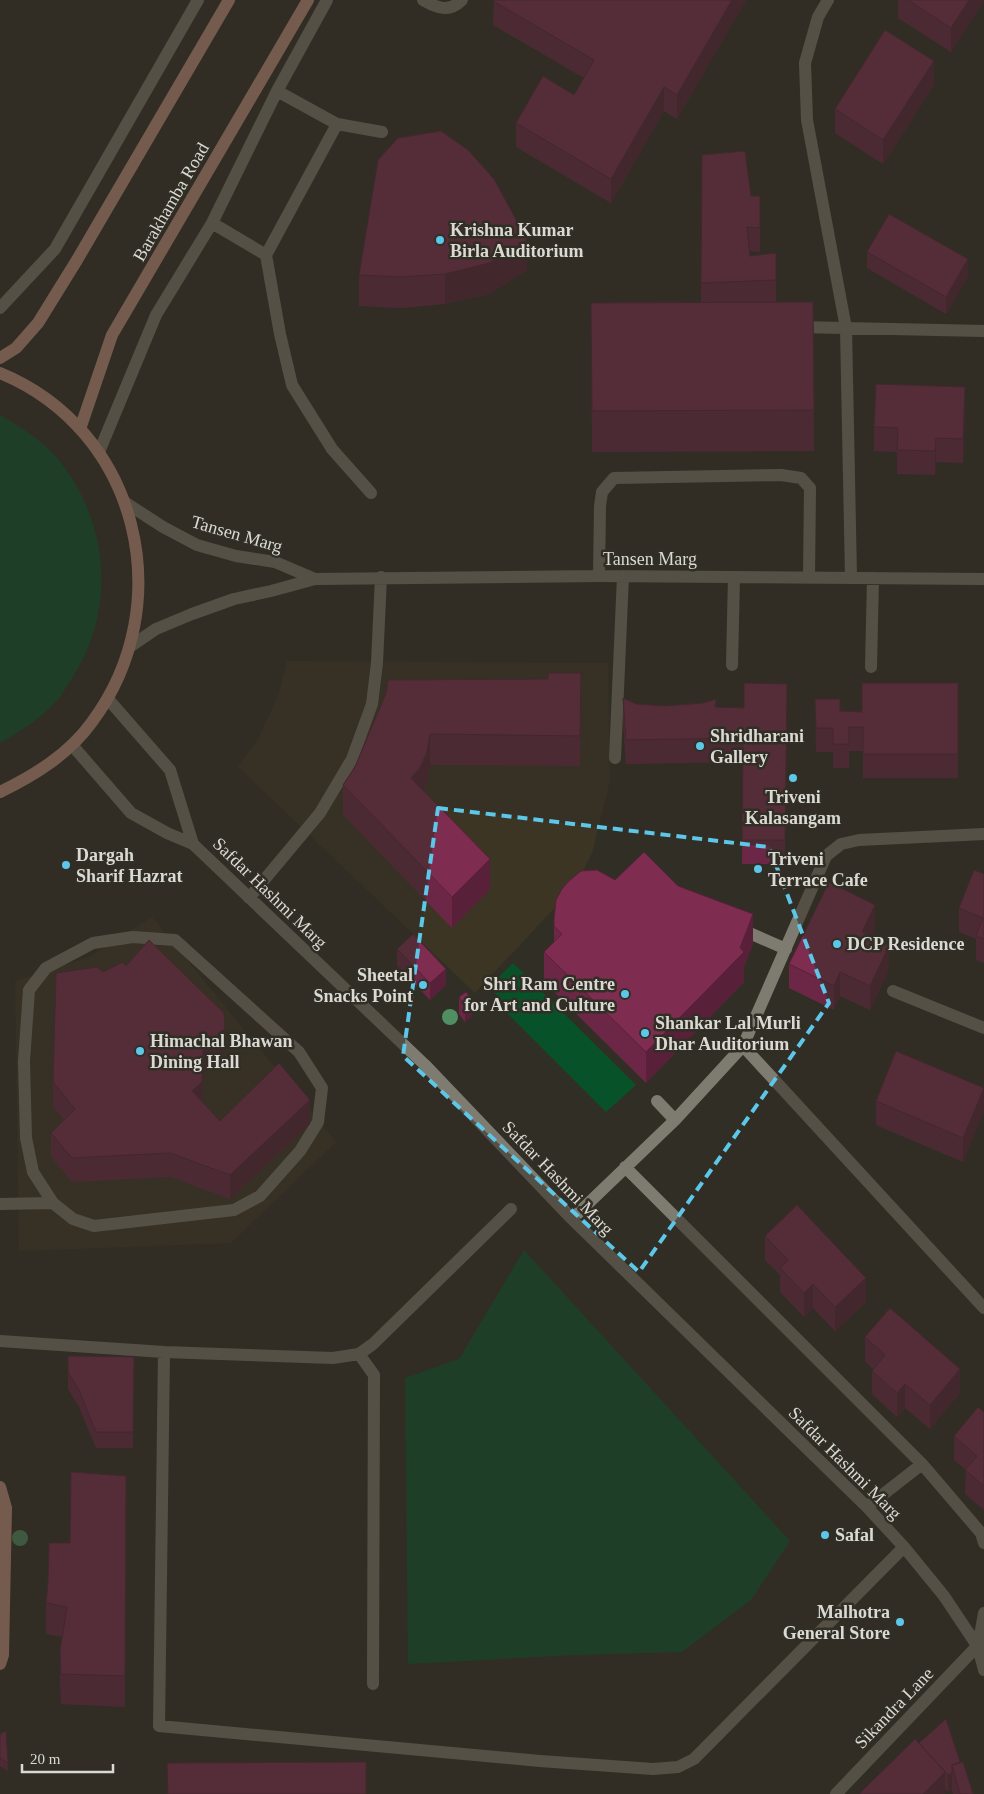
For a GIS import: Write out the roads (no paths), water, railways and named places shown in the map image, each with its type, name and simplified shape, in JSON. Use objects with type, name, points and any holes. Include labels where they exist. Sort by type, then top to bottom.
[{"type":"main road","points":[[0,358],[16,348],[38,322],[77,260],[229,0]]},
{"type":"main road","name":"Barakhamba Road","points":[[80,429],[112,335],[308,0]]},
{"type":"main road","points":[[0,373],[37,392],[60,410],[80,429],[99,452],[114,476],[126,503],[134,531],[140,574],[137,618],[131,646],[121,673],[108,699],[92,723],[72,745],[50,764],[0,792]]},
{"type":"main road","points":[[0,1488],[6,1508],[4,1655],[0,1664]]},
{"type":"street","points":[[0,308],[54,249],[198,0]]},
{"type":"street","points":[[99,452],[156,315],[212,223],[277,91],[327,0]]},
{"type":"street","points":[[423,0],[437,8],[456,6],[462,0]]},
{"type":"street","points":[[828,0],[818,17],[805,63],[807,120],[846,328],[851,577]]},
{"type":"street","points":[[277,91],[337,124],[382,132]]},
{"type":"street","points":[[337,124],[266,255],[280,334],[292,385],[332,449],[371,493]]},
{"type":"street","points":[[212,223],[266,255]]},
{"type":"street","points":[[788,327],[984,331]]},
{"type":"street","points":[[599,576],[602,492],[614,478],[781,476],[801,478],[810,488],[809,577]]},
{"type":"street","name":"Tansen Marg","points":[[126,503],[163,527],[197,544],[236,556],[275,562],[315,579]]},
{"type":"street","name":"Tansen Marg","points":[[131,646],[156,629],[234,598],[271,591],[315,579],[599,576],[984,579]]},
{"type":"street","points":[[615,758],[623,576]]},
{"type":"street","points":[[249,898],[320,813],[352,759],[372,704],[377,663],[381,577]]},
{"type":"street","points":[[732,665],[734,577]]},
{"type":"street","points":[[871,667],[873,578]]},
{"type":"street","points":[[108,699],[170,770],[193,844]]},
{"type":"street","name":"Safdar Hashmi Marg","points":[[72,745],[131,813],[167,833],[193,844],[425,1065],[572,1219],[867,1508],[904,1547],[981,1643],[984,1670]]},
{"type":"street","points":[[572,1219],[675,1120],[743,1046],[826,856],[841,844],[859,840],[984,834]]},
{"type":"street","points":[[728,924],[786,948]]},
{"type":"street","points":[[0,1204],[53,1202],[73,1219],[94,1226],[234,1210],[260,1196],[300,1151],[318,1122],[322,1088],[299,1052],[175,940],[133,937],[93,943],[46,968],[29,990],[24,1061],[26,1138],[33,1172],[53,1202]]},
{"type":"street","points":[[893,991],[984,1028]]},
{"type":"street","points":[[743,1046],[984,1308]]},
{"type":"street","points":[[657,1101],[675,1120]]},
{"type":"street","points":[[625,1167],[922,1464],[981,1533],[984,1543]]},
{"type":"street","points":[[0,1341],[164,1352],[333,1358],[359,1354],[372,1344],[511,1209]]},
{"type":"street","points":[[164,1352],[159,1726],[540,1761],[653,1769],[678,1767],[694,1760],[904,1547]]},
{"type":"street","points":[[359,1354],[374,1375],[373,1684]]},
{"type":"street","points":[[867,1508],[922,1464]]},
{"type":"street","points":[[981,1643],[984,1613]]},
{"type":"street","name":"Sikandra Lane","points":[[836,1794],[981,1643]]},
{"type":"place","name":"Krishna Kumar Birla Auditorium","points":[[440,240]]},
{"type":"place","name":"Shridharani Gallery","points":[[700,746]]},
{"type":"place","name":"Triveni Kalasangam","points":[[793,778]]},
{"type":"place","name":"Dargah Sharif Hazrat","points":[[66,865]]},
{"type":"place","name":"Triveni Terrace Cafe","points":[[758,869]]},
{"type":"place","name":"DCP Residence","points":[[837,944]]},
{"type":"place","name":"Sheetal Snacks Point","points":[[423,985]]},
{"type":"place","name":"Shri Ram Centre for Art and Culture","points":[[625,994]]},
{"type":"place","name":"Shankar Lal Murli Dhar Auditorium","points":[[645,1033]]},
{"type":"place","name":"Himachal Bhawan Dining Hall","points":[[140,1051]]},
{"type":"place","name":"Safal","points":[[825,1535]]},
{"type":"place","name":"Malhotra General Store","points":[[900,1622]]}]
